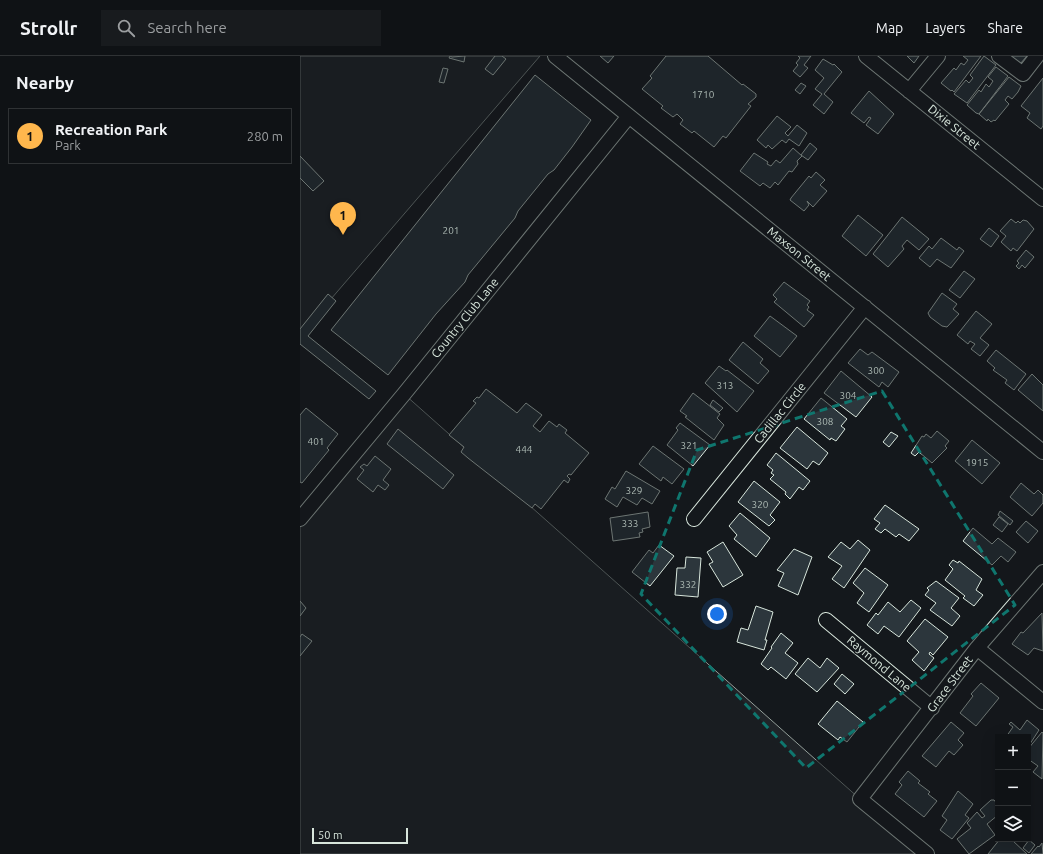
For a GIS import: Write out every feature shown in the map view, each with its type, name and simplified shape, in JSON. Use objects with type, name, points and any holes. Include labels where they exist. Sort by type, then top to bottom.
[{"type":"street","name":"Maxson Street","points":[[555,56],[1043,452]]},
{"type":"street","name":"Dixie Street","points":[[866,56],[1043,199]]},
{"type":"street","points":[[909,91],[938,56]]},
{"type":"street","points":[[999,56],[1023,74],[1037,56]]},
{"type":"street","name":"Country Club Lane","points":[[300,519],[404,394],[629,116]]},
{"type":"street","name":"Cadillac Circle","points":[[694,519],[865,307]]},
{"type":"street","name":"Grace Street","points":[[927,854],[860,799],[977,648],[1043,572]]},
{"type":"street","name":"Raymond Lane","points":[[826,620],[932,708]]},
{"type":"street","points":[[977,648],[1043,702]]},
{"type":"highlighted area","points":[[882,391],[1015,605],[806,768],[641,594],[697,450]]},
{"type":"shaded area","points":[[300,56],[540,56],[300,335]]},
{"type":"shaded area","points":[[404,394],[860,799],[928,854],[300,854],[300,518]]},
{"type":"building","points":[[450,56],[465,56],[464,62],[449,58]]},
{"type":"building","points":[[495,56],[502,56],[506,59],[493,75],[485,69]]},
{"type":"building","points":[[600,56],[614,56],[608,63]]},
{"type":"building","points":[[666,56],[708,56],[742,85],[743,84],[756,94],[756,97],[748,104],[751,106],[726,138],[723,136],[714,147],[694,131],[692,133],[680,124],[683,120],[677,114],[673,117],[661,108],[663,106],[642,89],[652,78],[650,76]]},
{"type":"building","points":[[798,56],[811,56],[804,65],[808,68],[800,77],[793,71],[798,65],[796,63],[800,58]]},
{"type":"building","points":[[907,56],[919,56],[914,63]]},
{"type":"building","points":[[963,56],[981,56],[954,92],[941,83],[954,68],[956,70],[961,63],[964,65],[968,60]]},
{"type":"building","points":[[984,56],[996,65],[967,103],[954,94],[966,80],[969,83],[973,78],[970,75]]},
{"type":"building","points":[[1010,56],[1027,56],[1020,64]]},
{"type":"building","points":[[823,59],[833,65],[834,64],[842,72],[824,94],[833,102],[824,114],[813,105],[822,94],[815,89],[824,78],[815,70]]},
{"type":"building","points":[[996,67],[1008,76],[979,114],[976,113],[967,105],[979,90],[981,92],[986,84],[989,87],[993,81],[988,77]]},
{"type":"building","points":[[443,68],[448,69],[444,83],[439,82]]},
{"type":"building","points":[[535,75],[591,120],[554,170],[548,174],[518,211],[515,218],[468,275],[465,282],[436,314],[388,375],[331,330]]},
{"type":"building","points":[[1009,77],[1021,86],[1018,92],[1012,99],[1008,96],[1005,100],[1009,104],[995,121],[994,120],[991,122],[988,119],[987,121],[979,114]]},
{"type":"building","points":[[1043,78],[1043,126],[1041,129],[1027,118],[1030,113],[1021,106]]},
{"type":"building","points":[[801,83],[806,86],[800,94],[795,90]]},
{"type":"building","points":[[869,91],[894,114],[878,134],[866,125],[871,118],[869,117],[864,123],[851,113]]},
{"type":"building","points":[[777,116],[791,127],[785,133],[788,136],[797,125],[807,133],[799,146],[789,139],[786,143],[782,140],[772,149],[768,145],[766,148],[757,140]]},
{"type":"building","points":[[810,143],[817,149],[808,160],[801,155]]},
{"type":"building","points":[[793,148],[802,156],[797,161],[798,164],[792,172],[789,171],[778,185],[775,182],[770,188],[763,183],[760,186],[740,171],[754,153],[768,162],[767,164],[771,166],[776,160],[780,163]]},
{"type":"building","points":[[300,156],[324,181],[313,191],[300,178]]},
{"type":"building","points":[[816,172],[825,180],[820,185],[827,191],[813,207],[807,201],[809,205],[804,211],[790,200],[809,176],[811,178]]},
{"type":"building","points":[[858,215],[883,235],[866,256],[842,236]]},
{"type":"building","points":[[902,217],[929,239],[919,250],[907,240],[902,246],[904,249],[888,267],[873,254]]},
{"type":"building","points":[[1011,219],[1016,223],[1018,221],[1020,223],[1023,220],[1027,221],[1034,229],[1017,251],[1013,248],[1011,251],[1001,242],[1006,236],[1000,231]]},
{"type":"building","points":[[989,228],[999,236],[991,247],[980,239]]},
{"type":"building","points":[[941,238],[957,250],[959,247],[964,251],[951,268],[937,259],[930,267],[919,258],[929,246],[932,249]]},
{"type":"building","points":[[1026,250],[1034,257],[1025,268],[1022,265],[1019,269],[1016,266],[1019,263],[1017,261]]},
{"type":"building","points":[[964,271],[975,279],[960,298],[949,290]]},
{"type":"building","points":[[784,282],[810,301],[807,305],[809,307],[807,310],[814,315],[804,327],[774,302],[777,299],[773,295]]},
{"type":"building","points":[[942,293],[957,304],[953,309],[959,314],[947,327],[942,326],[930,317],[928,313]]},
{"type":"building","points":[[328,294],[336,301],[308,336],[376,391],[369,399],[300,344],[300,329]]},
{"type":"building","points":[[976,311],[992,324],[980,338],[989,345],[980,356],[971,349],[975,344],[970,341],[968,344],[957,335]]},
{"type":"building","points":[[770,316],[797,336],[780,357],[754,336]]},
{"type":"building","points":[[743,342],[763,359],[760,363],[769,371],[758,384],[729,360]]},
{"type":"building","points":[[860,349],[868,355],[872,352],[899,372],[888,387],[882,382],[879,387],[848,363]]},
{"type":"building","points":[[996,350],[1026,374],[1014,390],[1005,383],[1007,380],[993,370],[995,368],[987,361]]},
{"type":"building","points":[[719,366],[726,371],[727,370],[754,391],[737,412],[705,383]]},
{"type":"building","points":[[841,371],[872,397],[856,417],[824,393]]},
{"type":"building","points":[[1032,374],[1043,385],[1043,411],[1018,390]]},
{"type":"building","points":[[486,389],[517,413],[526,403],[542,415],[533,426],[540,432],[549,421],[557,427],[559,424],[567,430],[565,433],[589,453],[571,475],[569,474],[567,476],[570,479],[568,483],[564,480],[541,509],[535,504],[532,508],[468,458],[461,452],[464,447],[449,435],[476,403],[473,401],[477,397],[479,398]]},
{"type":"building","points":[[693,393],[720,414],[717,418],[724,425],[714,440],[685,417],[687,416],[680,411]]},
{"type":"building","points":[[821,398],[847,419],[841,426],[845,429],[836,441],[831,438],[830,440],[804,419]]},
{"type":"building","points":[[713,400],[723,408],[719,412],[710,405]]},
{"type":"building","points":[[306,408],[338,434],[327,448],[329,450],[302,483],[300,482],[300,415]]},
{"type":"building","points":[[680,423],[710,445],[693,466],[667,445],[678,430],[676,428]]},
{"type":"building","points":[[797,427],[828,453],[819,465],[813,461],[807,469],[780,448]]},
{"type":"building","points":[[398,429],[454,475],[443,489],[387,444]]},
{"type":"building","points":[[937,431],[949,441],[945,446],[947,448],[932,463],[919,452],[915,456],[911,453],[922,436],[924,437],[926,434],[931,438]]},
{"type":"building","points":[[891,432],[898,436],[889,447],[883,442]]},
{"type":"building","points":[[972,440],[1000,463],[982,484],[955,461]]},
{"type":"building","points":[[653,446],[684,469],[672,484],[663,477],[661,481],[639,464]]},
{"type":"building","points":[[776,453],[810,481],[803,490],[799,487],[790,499],[785,494],[786,492],[770,479],[774,475],[771,473],[773,470],[767,465]]},
{"type":"building","points":[[375,456],[391,469],[383,480],[389,485],[385,490],[378,485],[373,492],[357,479],[364,470],[360,467],[364,464],[367,466]]},
{"type":"building","points":[[626,471],[660,491],[652,504],[642,498],[637,505],[623,497],[617,507],[605,499],[612,487],[615,489]]},
{"type":"building","points":[[754,481],[780,502],[770,515],[775,520],[769,526],[738,502]]},
{"type":"building","points":[[1021,483],[1034,494],[1038,490],[1043,495],[1043,503],[1032,516],[1010,497]]},
{"type":"building","points":[[885,505],[919,529],[909,541],[899,534],[896,537],[885,529],[881,533],[875,529],[880,523],[874,519]]},
{"type":"building","points":[[1000,511],[1013,521],[1010,525],[998,515]]},
{"type":"building","points":[[648,512],[650,527],[642,529],[643,532],[639,533],[640,537],[613,541],[610,518]]},
{"type":"building","points":[[740,513],[770,538],[756,557],[734,539],[737,535],[729,526]]},
{"type":"building","points":[[999,517],[1008,524],[1002,532],[993,525]]},
{"type":"building","points":[[1026,521],[1038,531],[1028,543],[1016,532]]},
{"type":"building","points":[[973,528],[992,544],[998,538],[1016,552],[1008,562],[1001,556],[992,565],[963,541]]},
{"type":"building","points":[[858,540],[870,550],[844,588],[832,579],[842,566],[828,557],[841,542],[850,549]]},
{"type":"building","points":[[723,542],[743,575],[723,587],[709,564],[713,562],[707,552]]},
{"type":"building","points":[[659,545],[674,556],[650,586],[632,572],[649,550],[653,553]]},
{"type":"building","points":[[794,549],[812,557],[798,595],[778,586],[784,573],[777,570]]},
{"type":"building","points":[[686,557],[701,558],[698,597],[675,595],[677,568],[685,568]]},
{"type":"building","points":[[953,560],[958,563],[959,561],[982,579],[976,590],[983,595],[974,606],[963,598],[965,596],[945,580],[953,569],[949,565]]},
{"type":"building","points":[[865,568],[888,585],[869,612],[857,603],[864,593],[853,583]]},
{"type":"building","points":[[936,581],[959,598],[951,608],[960,616],[952,626],[930,610],[936,603],[925,595],[929,590],[927,588]]},
{"type":"building","points":[[911,600],[921,608],[899,637],[884,626],[878,634],[867,625],[876,613],[878,615],[888,602],[900,612]]},
{"type":"building","points":[[300,601],[306,608],[300,616]]},
{"type":"building","points":[[756,606],[773,612],[765,640],[767,640],[764,650],[737,642],[741,628],[748,630]]},
{"type":"building","points":[[1042,613],[1043,651],[1034,648],[1028,655],[1012,644],[1021,632],[1023,633]]},
{"type":"building","points":[[925,619],[948,637],[933,655],[930,652],[929,654],[934,658],[924,671],[912,660],[919,652],[907,641]]},
{"type":"building","points":[[781,633],[793,643],[785,653],[798,663],[786,679],[771,667],[768,670],[761,664]]},
{"type":"building","points":[[302,634],[312,641],[300,656],[300,637]]},
{"type":"building","points":[[808,658],[820,668],[827,658],[839,668],[817,692],[795,674]]},
{"type":"building","points":[[842,674],[854,684],[845,694],[834,684]]},
{"type":"building","points":[[981,683],[999,698],[976,726],[960,713],[973,696],[971,694]]},
{"type":"building","points":[[837,701],[863,722],[847,742],[840,737],[838,740],[818,724]]},
{"type":"building","points":[[1027,720],[1039,730],[1031,742],[1031,734],[1008,734],[1013,727],[1009,724],[1011,722],[1020,730]]},
{"type":"building","points":[[951,722],[964,733],[958,740],[963,745],[954,755],[949,751],[936,767],[922,756]]},
{"type":"building","points":[[1042,732],[1042,779],[1033,772],[1038,766],[1031,761],[1031,745]]},
{"type":"building","points":[[908,771],[920,781],[918,783],[930,792],[928,794],[937,801],[924,817],[895,794],[902,785],[899,782]]},
{"type":"building","points":[[958,791],[973,804],[965,815],[969,818],[952,839],[940,830],[947,820],[942,816]]},
{"type":"building","points":[[991,800],[995,801],[995,817],[987,824],[995,835],[969,854],[957,839],[971,828],[967,823],[977,812],[982,818],[985,816],[980,810]]},
{"type":"building","points":[[998,842],[1014,842],[1027,854],[988,854]]},
{"type":"building","points":[[1028,842],[1031,842],[1035,845],[1029,853],[1023,848]]},
{"type":"building","points":[[1042,843],[1043,854],[1031,854],[1038,846],[1039,847]]},
{"type":"place","name":"Recreation Park","points":[[343,235]]}]
